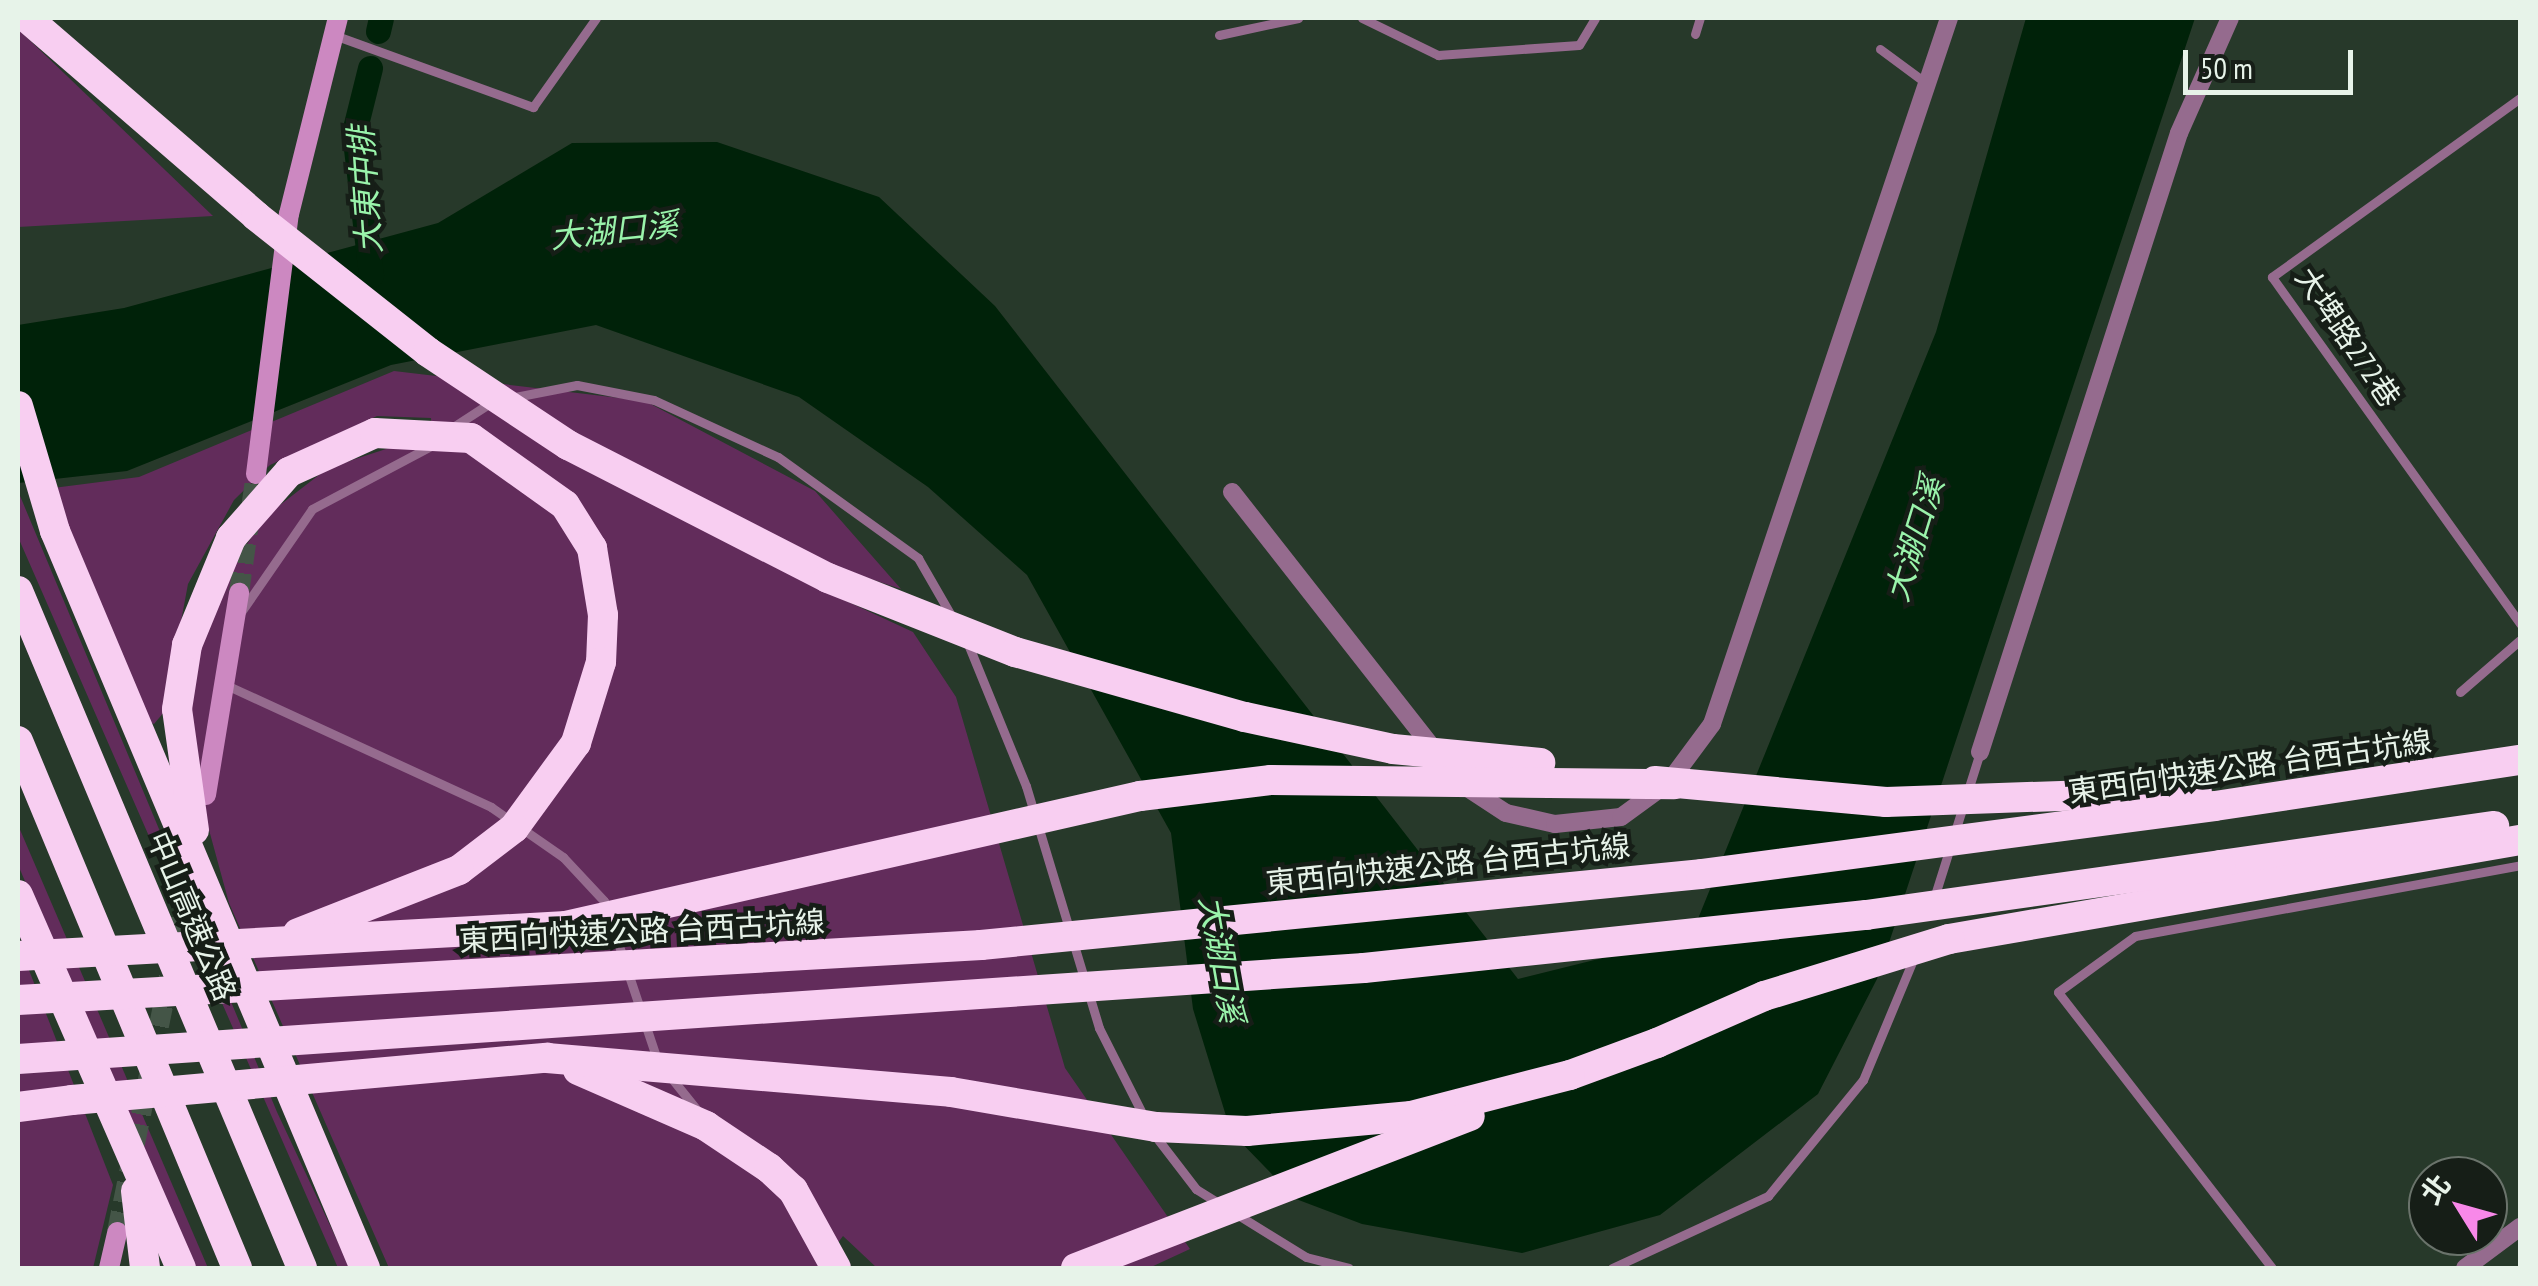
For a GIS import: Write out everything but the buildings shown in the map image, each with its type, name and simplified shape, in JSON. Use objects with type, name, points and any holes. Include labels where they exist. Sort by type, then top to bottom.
[{"type":"highway","points":[[27,18],[156,133],[428,352],[568,446],[828,578],[1015,652],[1245,717],[1393,749],[1674,784]]},
{"type":"highway","points":[[18,406],[55,531],[365,1268]]},
{"type":"highway","points":[[206,892],[179,753],[186,645],[231,538],[289,472],[375,433],[472,438],[564,505],[592,548],[603,615],[601,662],[576,744],[514,828],[459,870],[282,939]]},
{"type":"highway","name":"中山高速公路","points":[[18,591],[302,1268]]},
{"type":"highway","points":[[18,741],[237,1268]]},
{"type":"highway","points":[[18,956],[566,926],[1140,796],[1271,780],[1674,784],[1974,804],[2215,798],[2520,749]]},
{"type":"highway","name":"東西向快速公路 台西古坑線","points":[[18,1000],[980,945],[1700,874],[2215,798],[2520,760]]},
{"type":"highway","points":[[18,1059],[1286,974],[1866,915],[2520,822]]},
{"type":"highway","points":[[1076,1268],[1656,1043],[1764,996],[1950,939],[2520,840]]},
{"type":"highway","points":[[18,895],[181,1268]]},
{"type":"highway","points":[[18,1104],[547,1058],[932,1090],[1156,1127],[1248,1131],[1411,1116],[1570,1076]]},
{"type":"highway","points":[[547,1058],[706,1126],[768,1168],[793,1190],[836,1268]]},
{"type":"highway","points":[[291,1099],[325,1149],[376,1268]]},
{"type":"highway","points":[[112,1112],[138,1196],[145,1268]]},
{"type":"street","points":[[1232,492],[1465,787],[1506,813],[1555,824],[1621,816],[1669,782],[1712,724],[1949,18]]},
{"type":"street","points":[[1980,752],[2179,133],[2230,18]]},
{"type":"street","points":[[257,466],[289,214],[335,26]]},
{"type":"street","points":[[206,795],[239,592]]},
{"type":"street","points":[[2465,1268],[2520,1227]]},
{"type":"street","points":[[109,1268],[117,1232]]},
{"type":"lane","points":[[335,26],[533,107],[596,18]]},
{"type":"lane","points":[[1218,35],[1298,18]]},
{"type":"lane","points":[[1362,18],[1438,55],[1579,45],[1595,18]]},
{"type":"lane","points":[[1695,34],[1700,18]]},
{"type":"lane","points":[[1880,48],[1926,83]]},
{"type":"lane","name":"大埤路272巷","points":[[2520,98],[2272,277],[2520,624]]},
{"type":"lane","points":[[234,622],[312,509],[431,446],[473,408],[577,385],[654,400],[778,456],[918,558],[974,654],[1026,786],[1099,1028],[1160,1143],[1196,1189],[1306,1257],[1349,1268]]},
{"type":"lane","points":[[2460,692],[2520,640]]},
{"type":"lane","points":[[223,683],[491,807],[563,857],[604,901],[648,1048],[744,1164],[853,1268]]},
{"type":"lane","points":[[1612,1268],[1768,1196],[1862,1080],[1906,984],[1980,752]]},
{"type":"lane","points":[[2272,1268],[2058,992],[2135,936],[2520,865]]},
{"type":"shaded area","points":[[18,29],[213,216],[18,227]]},
{"type":"shaded area","points":[[394,371],[645,401],[815,491],[901,589],[831,566],[827,592],[913,632],[956,697],[1065,1068],[1190,1249],[1149,1268],[877,1268],[843,1236],[819,1268],[389,1268],[229,903],[188,753],[194,668],[216,589],[267,515],[328,468],[389,448],[433,447],[431,418],[377,416],[270,465],[234,500],[188,584],[164,712],[154,724],[138,716],[53,488],[139,477]]},
{"type":"shaded area","points":[[18,491],[277,1112],[350,1268],[338,1268],[18,537]]},
{"type":"shaded area","points":[[18,825],[208,1268],[193,1268],[18,865]]},
{"type":"shaded area","points":[[18,942],[113,1185],[93,1268],[18,1268]]},
{"type":"water","name":"大湖口溪","points":[[2026,18],[2195,18],[1877,979],[1818,1094],[1660,1215],[1522,1253],[1362,1224],[1296,1199],[1231,1132],[1193,1009],[1171,833],[1027,575],[928,487],[799,397],[596,325],[391,365],[127,471],[18,483],[18,325],[124,308],[438,223],[572,143],[717,142],[879,197],[995,306],[1518,979],[1691,936],[1936,332]]},
{"type":"waterway","name":"大東中排","points":[[378,31],[381,18]]},
{"type":"waterway","name":"大東中排","points":[[370,68],[354,132],[371,275]]},
{"type":"tunnel","points":[[239,593],[256,474]]},
{"type":"tunnel","points":[[117,1232],[192,862]]}]
